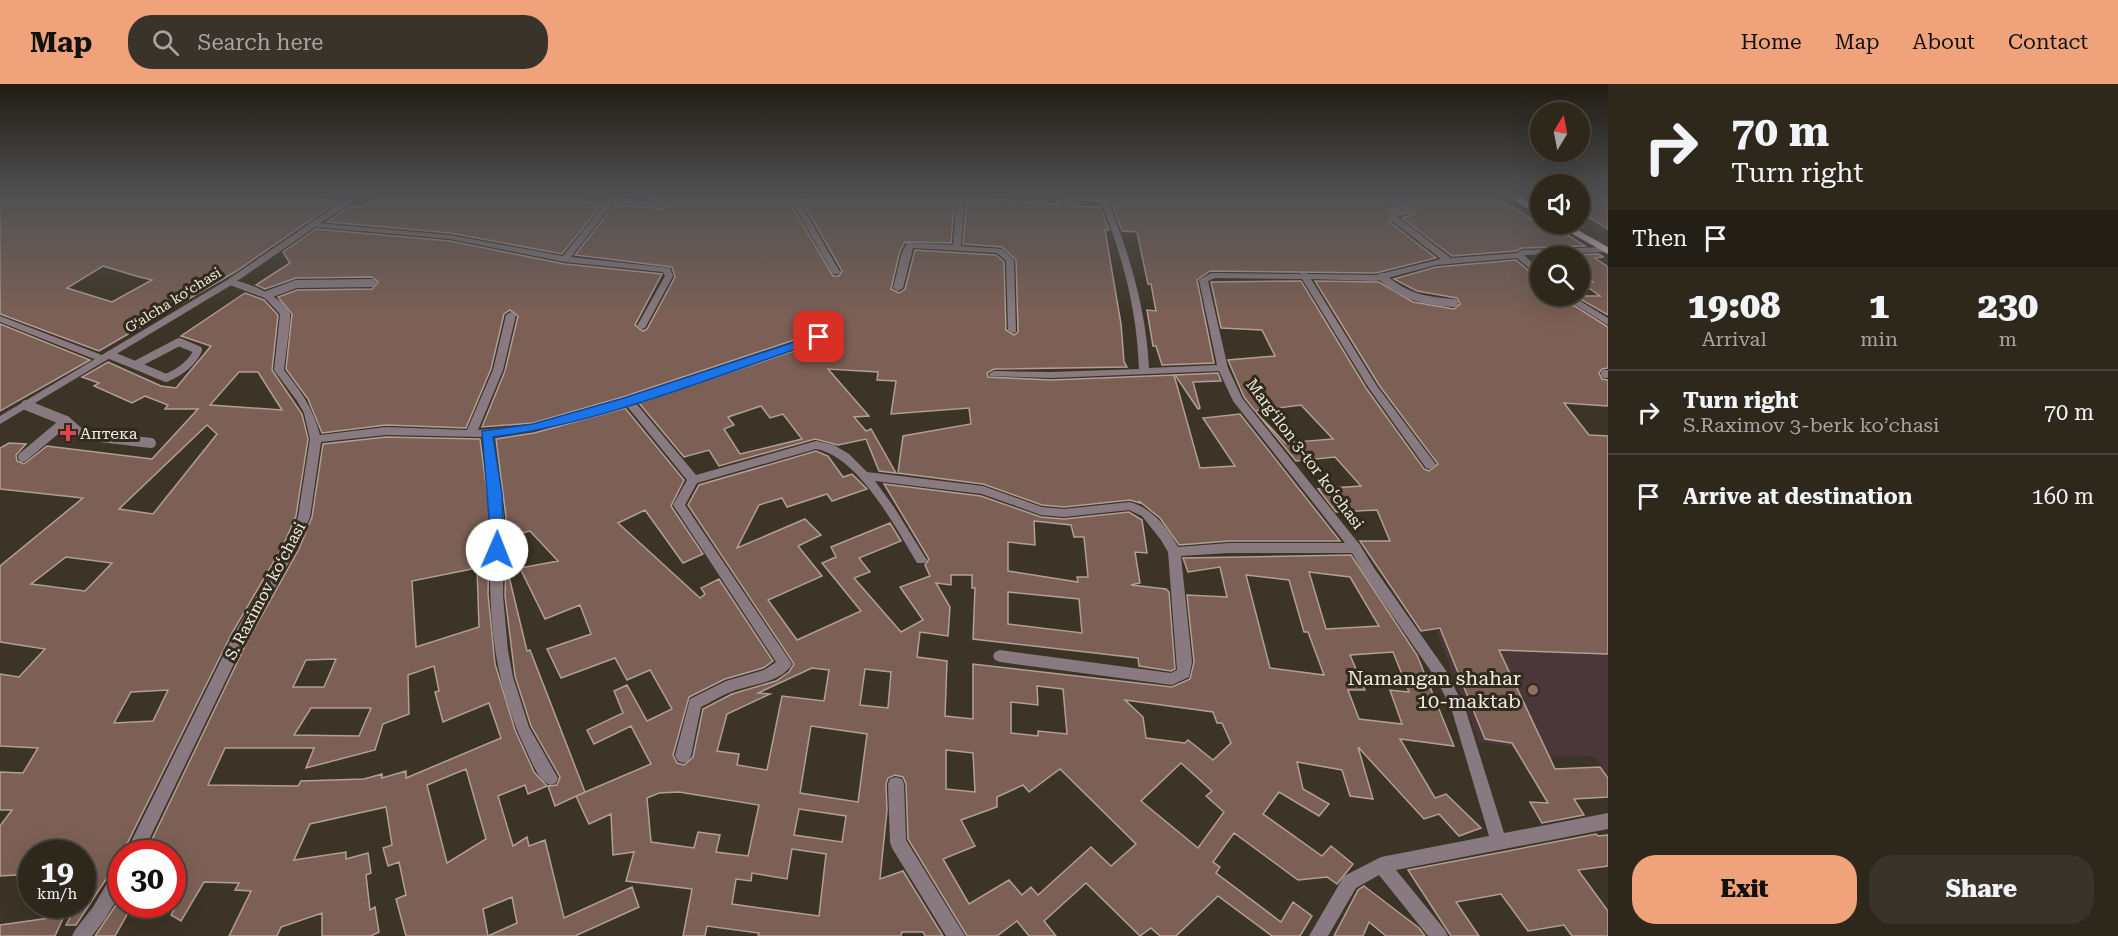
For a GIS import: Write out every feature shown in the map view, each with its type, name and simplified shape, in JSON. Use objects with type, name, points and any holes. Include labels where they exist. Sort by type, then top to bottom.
[{"type":"main road","points":[[1584,236],[1607,247]]},
{"type":"main road","points":[[1594,236],[1607,247]]},
{"type":"street","name":"Gʻalcha koʻchasi","points":[[0,421],[230,282],[300,236]]},
{"type":"street","points":[[436,236],[565,259],[670,272],[642,326]]},
{"type":"street","points":[[565,259],[584,236]]},
{"type":"street","points":[[813,236],[836,272]]},
{"type":"street","points":[[957,247],[958,236]]},
{"type":"street","points":[[1118,236],[1129,270],[1144,370]]},
{"type":"street","points":[[1417,236],[1449,261]]},
{"type":"street","points":[[898,288],[906,252],[910,245],[999,251],[1010,260],[1013,330]]},
{"type":"street","name":"Margʻilon 3-tor koʻchasi","points":[[1499,842],[1459,711],[1442,676],[1369,571],[1356,548],[1238,399],[1223,368],[1203,280],[1214,275],[1382,277],[1419,265],[1449,261],[1540,251],[1607,247]]},
{"type":"street","points":[[1519,255],[1530,265]]},
{"type":"street","points":[[1304,276],[1373,387],[1430,465]]},
{"type":"street","points":[[230,282],[267,295]]},
{"type":"street","name":"S. Raximov koʻchasi","points":[[140,840],[239,638],[291,548],[304,517],[309,496],[316,439],[302,400],[279,369],[285,314],[267,295]]},
{"type":"street","points":[[1582,306],[1608,322]]},
{"type":"street","points":[[472,432],[492,387],[511,315]]},
{"type":"street","points":[[0,319],[106,357]]},
{"type":"street","points":[[316,439],[386,431],[487,434],[534,428],[628,401],[819,337]]},
{"type":"street","points":[[994,374],[1054,377],[1144,370],[1223,368]]},
{"type":"street","points":[[628,401],[693,480]]},
{"type":"street","points":[[487,434],[498,518],[496,576],[501,652],[516,717],[535,756],[550,778]]},
{"type":"street","points":[[683,756],[695,703],[731,686],[768,675],[785,664],[683,513],[679,505],[681,498],[693,480],[825,444],[837,450],[865,476],[887,505],[921,560]]},
{"type":"street","points":[[865,476],[983,490],[1041,511],[1064,513],[1130,506],[1146,513],[1166,537],[1174,552],[1185,662],[1184,673],[1173,679],[1000,656]]},
{"type":"street","points":[[1174,552],[1229,548],[1356,548]]},
{"type":"street","points":[[896,784],[898,842],[956,936]]},
{"type":"street","points":[[1318,936],[1350,882],[1381,865],[1608,821]]},
{"type":"street","points":[[1381,865],[1439,936]]},
{"type":"street","points":[[81,936],[108,898]]},
{"type":"lane","points":[[1382,277],[1402,295],[1412,300],[1454,303]]},
{"type":"lane","points":[[267,295],[297,284],[372,283]]},
{"type":"lane","points":[[106,357],[166,378],[179,372],[198,350],[179,342],[172,343],[133,366]]},
{"type":"lane","points":[[26,405],[66,421],[82,435],[151,443]]},
{"type":"lane","points":[[23,457],[66,421]]},
{"type":"shaded area","name":"Namangan shahar 10-maktab","points":[[1608,625],[1608,775],[1594,756],[1549,757],[1545,751],[1479,742],[1436,630],[1493,637]]},
{"type":"building","points":[[0,236],[288,236],[235,272],[99,351],[0,314]],"holes":[[[103,266],[152,280],[112,302],[67,288]]]},
{"type":"building","points":[[306,236],[391,236],[450,241],[565,264],[662,274],[635,325],[643,331],[647,329],[675,277],[672,267],[575,255],[590,236],[809,236],[833,276],[839,276],[842,271],[822,236],[952,236],[951,243],[905,242],[900,251],[891,289],[899,293],[905,289],[915,250],[996,255],[1004,262],[1006,330],[1014,335],[1018,332],[1016,260],[1002,247],[963,244],[964,236],[1106,236],[1121,324],[1124,362],[1127,367],[994,369],[987,373],[988,377],[1051,380],[1174,375],[1200,468],[1235,466],[1203,418],[1240,414],[1340,541],[1229,541],[1179,545],[1160,518],[1139,501],[1140,503],[1130,500],[1064,507],[1042,505],[983,484],[898,473],[903,436],[971,424],[969,408],[891,414],[896,381],[877,380],[878,372],[828,369],[869,416],[854,417],[866,431],[871,429],[896,473],[879,471],[866,439],[838,445],[815,439],[719,466],[709,450],[684,457],[639,403],[823,341],[826,337],[818,332],[623,397],[533,423],[482,427],[505,371],[518,316],[510,310],[504,314],[491,369],[466,428],[386,425],[322,433],[308,399],[286,369],[292,314],[278,297],[297,290],[372,289],[378,282],[372,277],[296,278],[265,289],[256,285],[290,263],[283,252]],"holes":[[[761,406],[770,418],[783,414],[802,439],[740,454],[724,429],[734,425],[728,417]]]},
{"type":"building","points":[[465,236],[577,236],[562,254]]},
{"type":"building","points":[[1138,236],[1407,236],[1436,258],[1376,273],[1210,271],[1197,280],[1214,363],[1162,365],[1156,346],[1153,346],[1147,310],[1156,311],[1151,284],[1148,284]]},
{"type":"building","points":[[1425,236],[1569,236],[1585,246],[1530,246],[1516,251],[1452,256]]},
{"type":"building","points":[[1590,254],[1599,254],[1603,257],[1595,258],[1608,267],[1608,315],[1590,305],[1590,296],[1600,296],[1590,289],[1590,282],[1593,282],[1590,279]]},
{"type":"building","points":[[1516,260],[1530,272],[1530,306],[1575,306],[1608,327],[1608,368],[1602,369],[1599,373],[1602,379],[1608,380],[1608,406],[1564,403],[1589,435],[1608,436],[1608,654],[1499,650],[1555,769],[1600,767],[1608,778],[1608,797],[1574,799],[1584,815],[1542,823],[1530,802],[1548,803],[1512,743],[1485,739],[1440,628],[1421,631],[1360,541],[1390,541],[1377,510],[1336,512],[1318,489],[1361,486],[1335,457],[1296,461],[1256,412],[1285,443],[1333,439],[1301,405],[1255,411],[1244,397],[1228,360],[1275,356],[1262,330],[1221,328],[1211,282],[1301,281],[1366,388],[1424,469],[1429,471],[1438,464],[1379,385],[1315,281],[1379,282],[1413,302],[1454,309],[1460,304],[1457,298],[1417,291],[1394,279],[1436,267]]},
{"type":"building","points":[[245,293],[264,300],[278,315],[272,370],[302,414],[308,439],[296,516],[283,546],[232,633],[129,840],[108,840],[108,876],[96,894],[96,840],[18,840],[18,875],[0,876],[0,826],[12,810],[0,810],[0,772],[23,773],[38,748],[0,746],[0,674],[19,677],[45,649],[0,642],[0,566],[83,498],[0,489],[0,448],[9,443],[26,444],[16,455],[17,461],[24,464],[47,446],[152,459],[198,409],[165,409],[168,405],[145,396],[132,403],[94,386],[99,383],[82,377],[108,362],[161,386],[176,388],[211,346],[181,336]],"holes":[[[239,372],[258,372],[282,410],[210,405]],[[207,425],[217,434],[153,514],[119,509]],[[66,557],[112,563],[85,591],[31,584]],[[168,690],[153,721],[114,723],[131,692]]]},
{"type":"building","points":[[0,324],[90,360],[0,411]]},
{"type":"building","points":[[1218,373],[1221,381],[1193,382],[1200,408],[1198,409],[1175,375]]},
{"type":"building","points":[[625,408],[684,480],[671,506],[703,554],[683,563],[645,510],[618,523],[700,598],[705,594],[701,588],[719,579],[773,661],[763,668],[725,679],[689,697],[673,755],[677,763],[684,765],[693,757],[703,709],[732,694],[776,681],[789,672],[794,664],[688,505],[699,485],[816,451],[828,456],[843,477],[852,474],[867,489],[832,501],[827,494],[787,507],[782,498],[759,505],[737,548],[805,519],[821,535],[798,546],[822,576],[768,600],[797,640],[861,611],[822,563],[836,557],[831,547],[890,523],[901,541],[859,558],[870,572],[854,578],[901,632],[923,620],[900,587],[930,576],[925,565],[929,559],[884,484],[981,496],[1041,517],[1064,519],[1129,512],[1142,520],[1147,553],[1135,552],[1140,583],[1131,585],[1166,589],[1169,592],[1175,669],[1171,671],[1139,666],[1138,658],[973,639],[975,588],[972,588],[972,575],[951,575],[951,585],[936,583],[950,607],[948,636],[920,632],[917,657],[947,661],[945,716],[973,719],[973,664],[1172,687],[1190,679],[1194,662],[1187,595],[1227,597],[1220,567],[1188,572],[1183,558],[1351,555],[1417,655],[1454,746],[1400,739],[1435,798],[1446,794],[1481,828],[1459,836],[1439,814],[1424,819],[1358,747],[1373,799],[1350,796],[1342,770],[1297,762],[1303,789],[1329,804],[1319,816],[1279,792],[1263,814],[1322,856],[1331,846],[1353,864],[1337,884],[1327,877],[1298,880],[1234,833],[1213,862],[1220,867],[1216,873],[1281,922],[1293,902],[1312,916],[1300,936],[1272,936],[1218,896],[1176,936],[1160,936],[1151,928],[1140,936],[1086,883],[1044,921],[1056,936],[1029,936],[1017,921],[997,936],[967,936],[908,839],[906,784],[903,777],[895,775],[888,778],[886,784],[887,810],[880,879],[903,871],[943,936],[925,936],[923,932],[902,932],[901,936],[758,936],[759,933],[707,926],[705,936],[683,936],[692,889],[626,881],[634,852],[613,855],[611,814],[589,824],[576,796],[651,764],[631,726],[594,744],[587,730],[623,713],[614,691],[627,685],[647,721],[672,709],[650,670],[627,680],[615,658],[561,678],[547,649],[591,634],[580,605],[545,619],[520,568],[558,561],[530,531],[506,537],[506,517],[496,439],[534,433]],"holes":[[[1034,521],[1071,525],[1074,537],[1084,537],[1088,577],[1077,577],[1078,582],[1008,571],[1008,542],[1035,545]],[[1309,572],[1350,577],[1379,626],[1326,629]],[[1246,575],[1289,580],[1304,632],[1308,632],[1324,675],[1270,668]],[[1008,592],[1079,599],[1082,633],[1008,624]],[[1393,652],[1409,692],[1390,690],[1402,724],[1359,719],[1348,690],[1365,690],[1350,655]],[[812,668],[829,670],[824,701],[782,696],[767,770],[737,765],[739,754],[717,751],[727,714],[770,694],[758,693]],[[865,669],[891,672],[888,708],[860,705]],[[1037,686],[1063,689],[1067,734],[1038,731],[1038,736],[1011,733],[1011,702],[1038,705]],[[1125,700],[1213,712],[1217,723],[1222,723],[1231,743],[1213,760],[1188,740],[1185,743],[1146,738],[1143,717]],[[811,726],[867,734],[858,802],[800,793]],[[946,750],[973,753],[975,792],[946,789]],[[1181,763],[1212,791],[1206,796],[1224,812],[1198,848],[1141,801]],[[1060,769],[1136,844],[1111,866],[1091,847],[1038,895],[1031,887],[1022,895],[1009,880],[969,904],[943,859],[975,846],[961,820],[997,807],[997,797],[1023,785],[1029,792]],[[679,792],[759,805],[748,856],[716,852],[720,835],[698,832],[694,848],[651,842],[647,798],[659,793]],[[799,809],[846,816],[842,842],[794,835]],[[792,849],[826,854],[819,916],[732,904],[736,879],[751,881],[752,873],[787,879]]]},
{"type":"building","points":[[386,437],[480,439],[490,515],[488,594],[495,664],[515,730],[534,772],[547,786],[528,794],[525,785],[498,796],[513,846],[527,837],[529,846],[545,840],[564,918],[632,887],[639,907],[575,936],[488,936],[406,936],[396,899],[406,895],[399,862],[388,866],[383,848],[392,845],[386,807],[310,824],[294,860],[346,852],[346,859],[368,853],[371,873],[366,875],[370,910],[375,907],[379,932],[371,936],[322,936],[322,913],[281,927],[277,936],[229,936],[251,891],[235,890],[239,883],[204,882],[186,913],[186,840],[152,840],[247,642],[299,549],[312,517],[323,444]],"holes":[[[477,568],[479,627],[416,647],[412,581]],[[336,659],[324,687],[293,687],[306,660]],[[434,666],[439,691],[435,692],[443,722],[489,703],[501,738],[406,778],[406,771],[382,778],[382,774],[364,779],[301,781],[298,786],[208,785],[225,748],[314,748],[306,768],[375,750],[383,724],[409,714],[408,675]],[[311,708],[371,708],[359,736],[294,735]],[[466,769],[486,839],[447,863],[427,785]],[[512,897],[517,923],[488,936],[483,909]]]},
{"type":"building","points":[[506,564],[527,651],[530,650],[585,792],[555,806],[548,786],[557,785],[560,777],[531,726],[515,676],[505,596]]},
{"type":"building","points":[[1596,834],[1598,836],[1608,835],[1608,866],[1578,870],[1608,911],[1608,936],[1572,936],[1564,925],[1528,931],[1501,894],[1456,902],[1479,936],[1451,936],[1408,870]]},
{"type":"building","points":[[1364,886],[1419,928],[1425,936],[1386,936],[1369,922],[1363,936],[1334,936],[1358,890]]},
{"type":"building","points":[[108,917],[125,918],[115,936],[95,936]]},
{"type":"building","points":[[63,918],[55,936],[0,936],[0,925]]},
{"type":"building","points":[[70,918],[81,918],[76,925],[66,925]]},
{"type":"place","name":"Аптека","points":[[68,433]]},
{"type":"place","name":"Namangan shahar 10-maktab","points":[[1533,690]]},
{"type":"route","points":[[497,550],[496,494],[487,434],[503,434],[534,428],[628,401],[819,337]]}]
